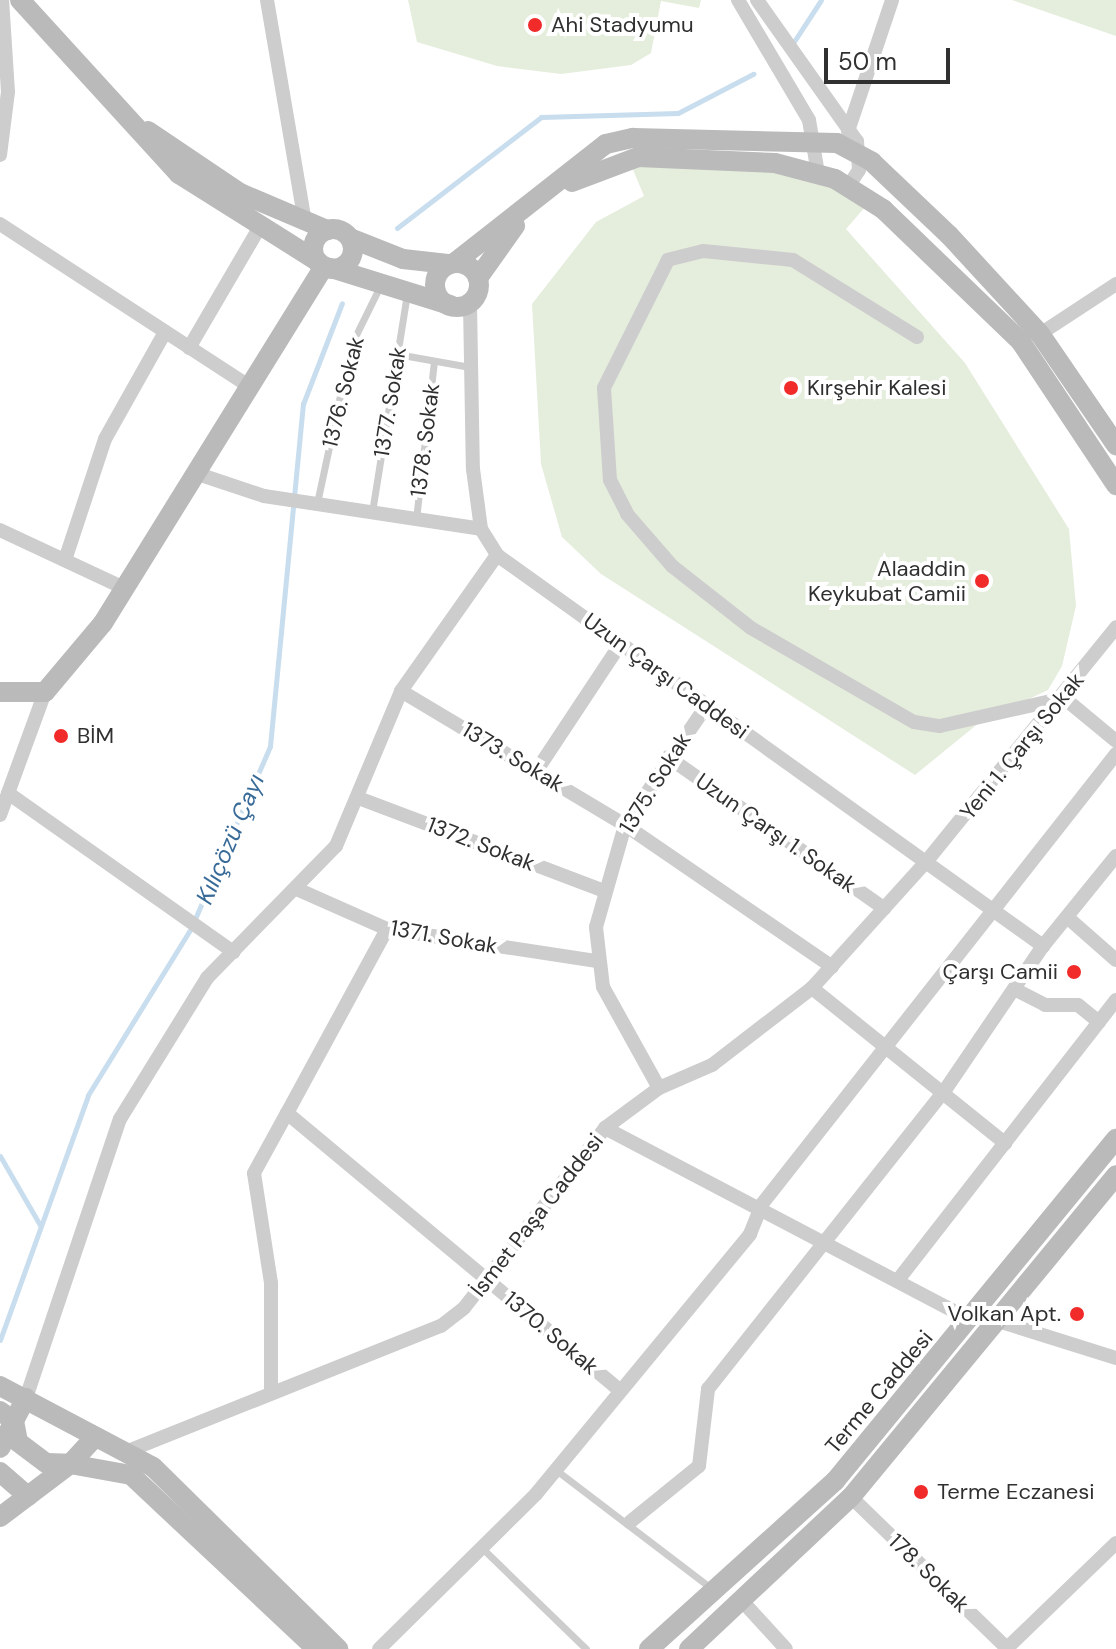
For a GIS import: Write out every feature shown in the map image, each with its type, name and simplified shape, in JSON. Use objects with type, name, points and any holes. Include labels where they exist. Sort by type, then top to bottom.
[{"type":"main road","points":[[20,0],[138,125],[179,174],[259,228],[325,266],[460,305]]},
{"type":"main road","points":[[138,125],[240,193],[305,223],[422,264],[451,264],[478,278]]},
{"type":"main road","points":[[460,305],[435,286],[451,264],[606,144],[633,138],[812,142],[858,154],[949,235],[1040,334],[1116,445]]},
{"type":"main road","points":[[460,305],[518,224],[607,163],[638,157],[775,163],[818,174],[848,187],[883,209],[1021,342],[1116,485]]},
{"type":"main road","points":[[325,266],[314,244],[327,230]]},
{"type":"main road","points":[[0,692],[45,692],[126,589],[325,266],[348,262],[350,238]]},
{"type":"main road","name":"Terme Caddesi","points":[[649,1649],[717,1592],[835,1481],[1116,1139]]},
{"type":"main road","name":"Terme Caddesi","points":[[689,1649],[744,1603],[851,1497],[1116,1176]]},
{"type":"main road","points":[[0,1448],[12,1392],[95,1437],[128,1451],[338,1649]]},
{"type":"main road","points":[[7,1416],[27,1452],[46,1463],[115,1468],[150,1487],[316,1649]]},
{"type":"main road","points":[[0,1517],[70,1464],[95,1437]]},
{"type":"main road","points":[[0,1472],[28,1496]]},
{"type":"street","points":[[0,155],[8,92],[2,0]]},
{"type":"street","points":[[267,0],[305,223]]},
{"type":"street","points":[[738,0],[809,120],[818,174]]},
{"type":"street","points":[[757,0],[848,131],[858,154],[859,170],[848,187]]},
{"type":"street","points":[[848,131],[892,0]]},
{"type":"street","points":[[0,224],[250,387]]},
{"type":"street","points":[[189,348],[259,228]]},
{"type":"street","points":[[917,337],[793,260],[681,253],[668,260],[604,388],[610,480],[627,514],[672,566],[828,679],[914,722],[940,726],[1064,698],[1116,741]]},
{"type":"street","points":[[1040,334],[1116,284]]},
{"type":"street","name":"Uzun Çarşı Caddesi","points":[[460,305],[472,368],[481,529],[497,555],[1043,946]]},
{"type":"street","points":[[65,560],[105,439],[165,332]]},
{"type":"street","points":[[198,474],[264,496],[481,529]]},
{"type":"street","points":[[0,530],[126,589]]},
{"type":"street","points":[[12,1392],[120,1119],[186,1007],[233,952],[299,890],[336,846],[361,799],[401,691],[497,555]]},
{"type":"street","name":"Yeni 1. Çarşı Sokak","points":[[926,862],[1064,698],[1116,627]]},
{"type":"street","points":[[537,770],[621,643]]},
{"type":"street","name":"1373. Sokak","points":[[401,691],[625,825],[832,967]]},
{"type":"street","points":[[0,815],[45,692]]},
{"type":"street","name":"1375. Sokak","points":[[659,1088],[617,1018],[596,961],[602,890],[625,825],[668,757],[707,705]]},
{"type":"street","points":[[379,1649],[484,1550],[555,1469],[617,1388],[750,1234],[758,1212],[1116,754]]},
{"type":"street","name":"Uzun Çarşı 1. Sokak","points":[[668,757],[884,908]]},
{"type":"street","points":[[8,793],[233,952]]},
{"type":"street","name":"1372. Sokak","points":[[361,799],[602,890]]},
{"type":"street","points":[[630,1522],[699,1466],[708,1389],[822,1241],[943,1093],[1018,991],[1043,946],[1116,856]]},
{"type":"street","name":"İsmet Paşa Caddesi","points":[[128,1451],[441,1326],[485,1278],[605,1128],[659,1088],[712,1065],[812,988],[926,862]]},
{"type":"street","name":"1371. Sokak","points":[[299,890],[387,929],[596,961]]},
{"type":"street","points":[[1067,917],[1116,960]]},
{"type":"street","points":[[271,1393],[271,1283],[254,1173],[387,929]]},
{"type":"street","points":[[812,988],[1005,1143]]},
{"type":"street","points":[[1018,991],[1045,1005],[1078,1005],[1099,1022]]},
{"type":"street","points":[[898,1280],[1116,1000]]},
{"type":"street","name":"1370. Sokak","points":[[287,1113],[617,1388]]},
{"type":"street","points":[[605,1128],[758,1212],[822,1241],[970,1320]]},
{"type":"street","points":[[998,1321],[1116,1358]]},
{"type":"street","name":"178. Sokak","points":[[851,1497],[1007,1649]]},
{"type":"street","points":[[1007,1649],[1116,1543]]},
{"type":"street","points":[[744,1603],[786,1649]]},
{"type":"lane","name":"1376. Sokak","points":[[317,504],[351,345],[381,284]]},
{"type":"lane","name":"1377. Sokak","points":[[372,512],[407,292]]},
{"type":"lane","points":[[397,354],[472,368]]},
{"type":"lane","name":"1378. Sokak","points":[[416,519],[434,361]]},
{"type":"lane","points":[[555,1469],[630,1522],[717,1592]]},
{"type":"lane","points":[[484,1550],[586,1649]]},
{"type":"green space","name":"Ahi Stadyumu","points":[[408,0],[701,0],[699,8],[661,1],[651,53],[631,65],[561,74],[497,66],[417,42]]},
{"type":"green space","points":[[1012,0],[1116,0],[1116,36]]},
{"type":"green space","points":[[631,165],[764,168],[815,179],[866,206],[846,229],[965,363],[1069,529],[1076,606],[1062,666],[1048,690],[980,722],[915,775],[601,574],[562,537],[541,464],[532,304],[596,222],[644,196]]},
{"type":"waterway","points":[[793,43],[821,0]]},
{"type":"waterway","points":[[397,228],[541,117],[678,113],[753,74]]},
{"type":"waterway","name":"Kılıçözü Çayı","points":[[0,1340],[88,1095],[191,928],[270,746],[303,404],[342,303]]},
{"type":"waterway","points":[[0,1156],[40,1225]]},
{"type":"place","name":"Ahi Stadyumu","points":[[535,25]]},
{"type":"place","name":"Kırşehir Kalesi","points":[[791,388]]},
{"type":"place","name":"Alaaddin Keykubat Camii","points":[[982,581]]},
{"type":"place","name":"BİM","points":[[61,736]]},
{"type":"place","name":"Çarşı Camii","points":[[1074,972]]},
{"type":"place","name":"Volkan Apt.","points":[[1077,1314]]},
{"type":"place","name":"Terme Eczanesi","points":[[921,1492]]}]
